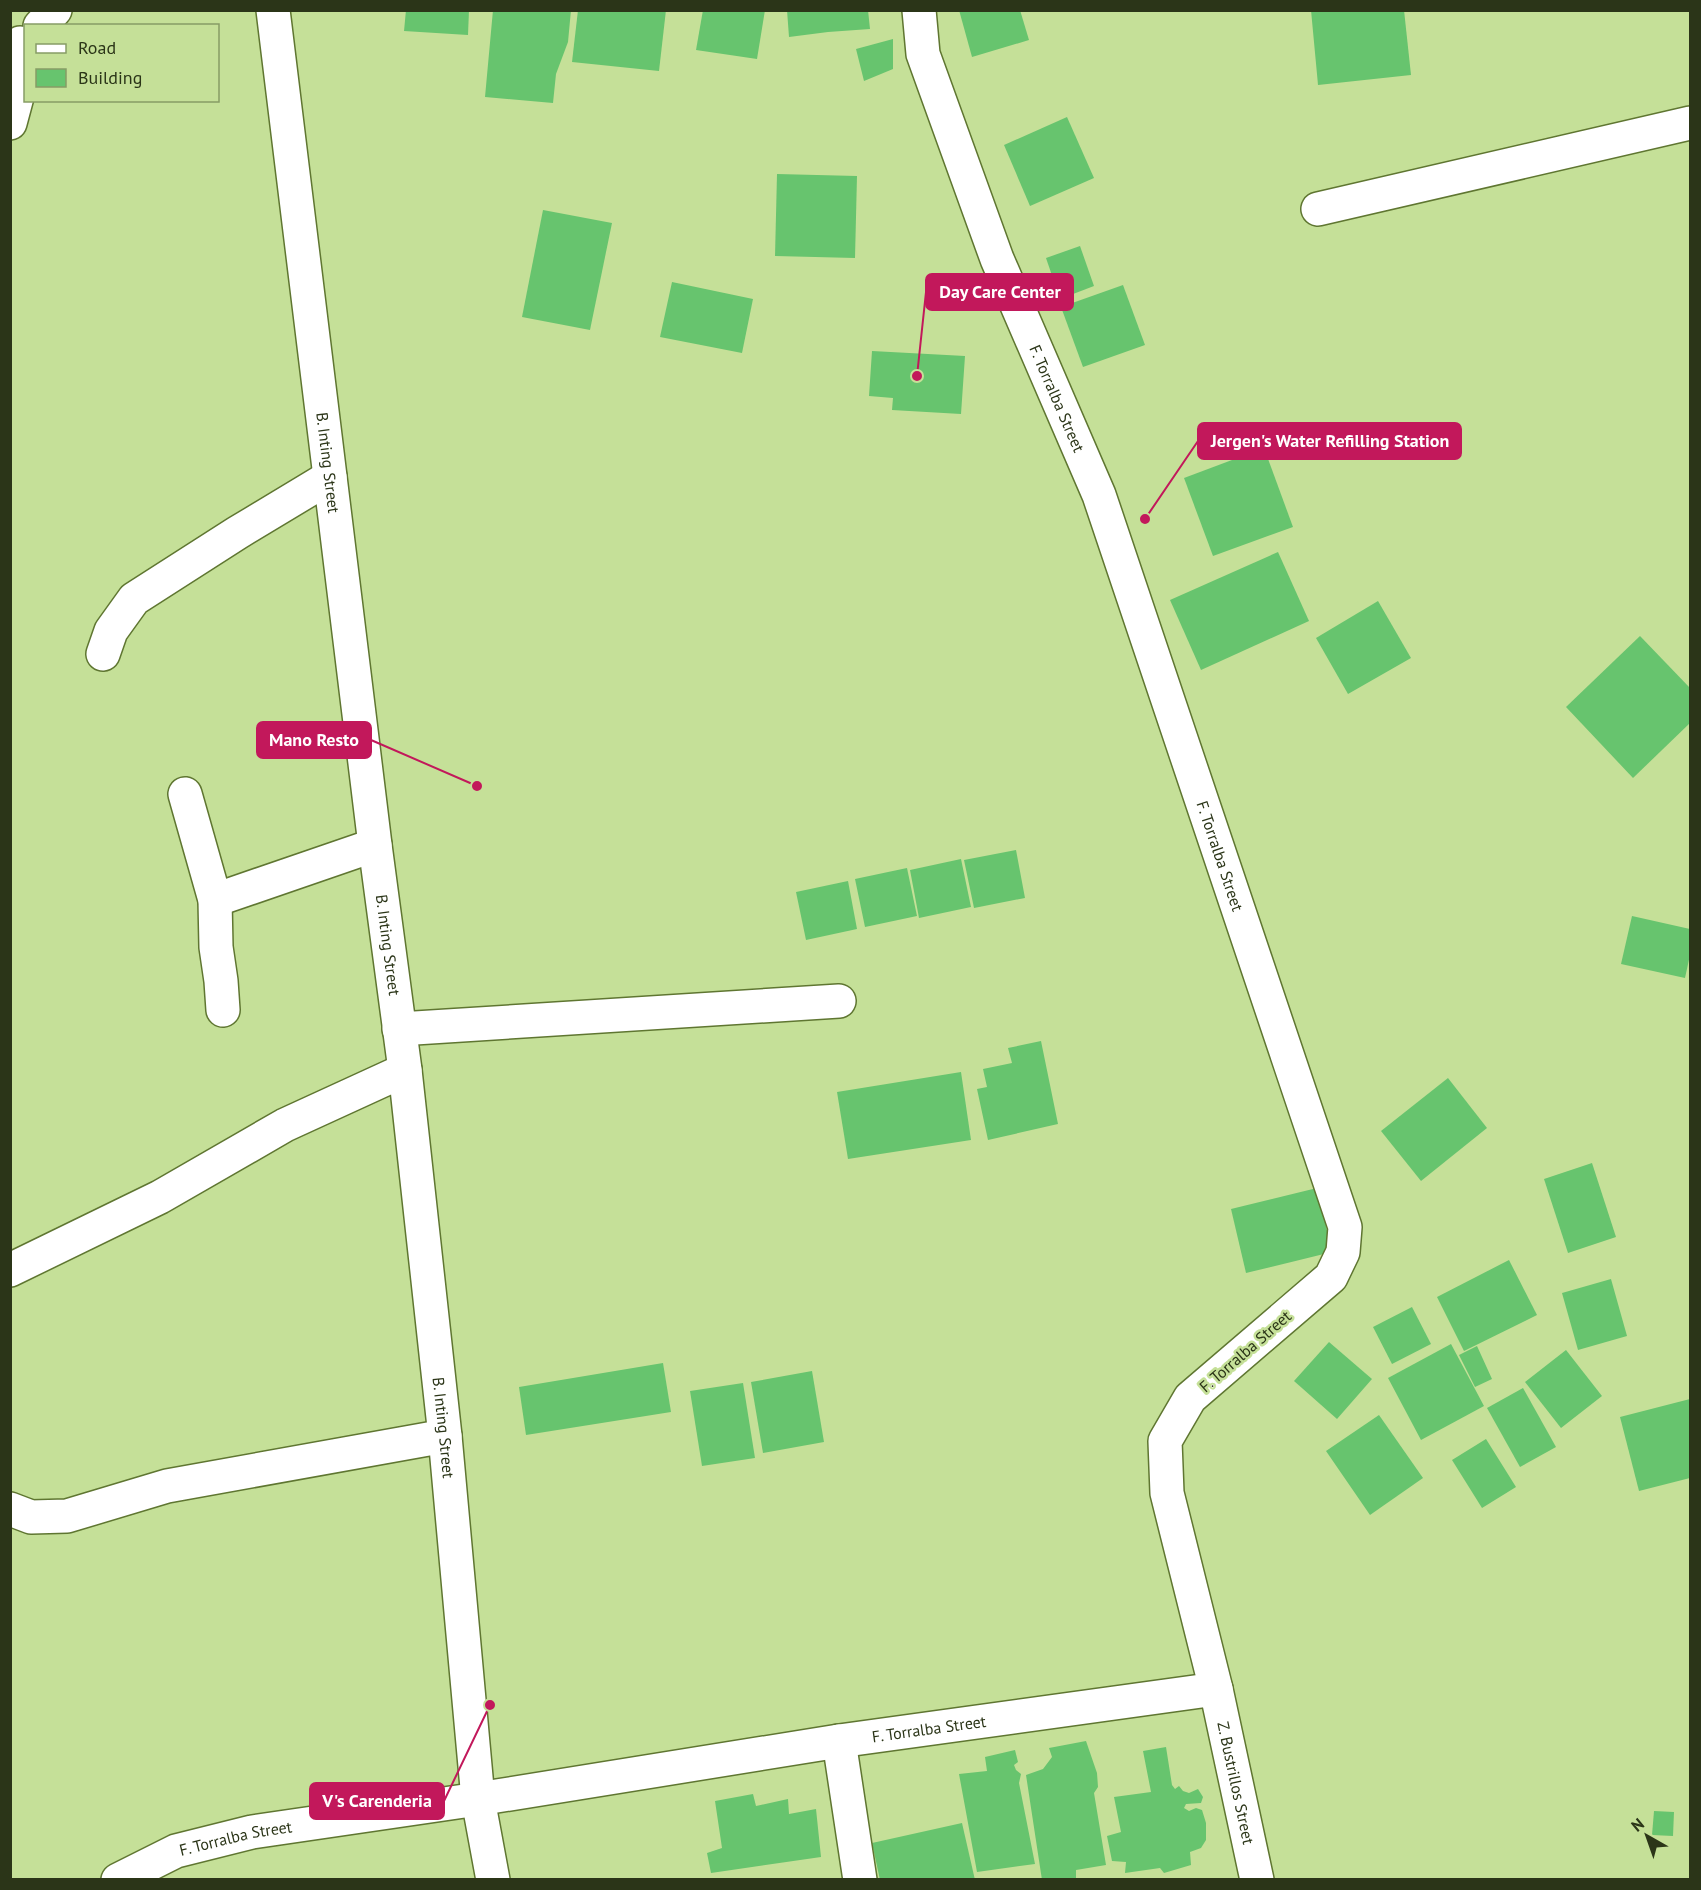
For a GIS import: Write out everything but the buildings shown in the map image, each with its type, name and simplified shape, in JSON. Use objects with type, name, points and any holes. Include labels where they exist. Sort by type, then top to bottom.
[{"type":"street","points":[[40,24],[55,10]]},
{"type":"street","name":"B. Inting Street","points":[[273,10],[375,845],[405,1070],[445,1436],[478,1799],[493,1880]]},
{"type":"street","name":"F. Torralba Street","points":[[117,1880],[176,1851],[252,1832],[478,1799],[839,1741],[1216,1689],[1167,1493],[1165,1441],[1190,1398],[1331,1277],[1343,1252],[1345,1227],[1099,495],[997,259],[923,54],[919,10]]},
{"type":"street","points":[[10,123],[18,93],[24,39]]},
{"type":"street","points":[[1318,209],[1690,123]]},
{"type":"street","points":[[103,654],[111,631],[134,599],[330,477]]},
{"type":"street","points":[[185,794],[215,900],[216,947],[222,981],[223,1010]]},
{"type":"street","points":[[215,900],[375,845]]},
{"type":"street","points":[[399,1029],[839,1001]]},
{"type":"street","points":[[10,1270],[159,1197],[285,1125],[405,1070]]},
{"type":"street","points":[[10,1509],[31,1516],[67,1516],[167,1486],[445,1436]]},
{"type":"street","name":"Z. Bustrillos Street","points":[[1216,1689],[1257,1880]]},
{"type":"street","points":[[839,1741],[860,1880]]},
{"type":"place","name":"Day Care Center","points":[[917,376]]},
{"type":"place","name":"Jergen's Water Refilling Station","points":[[1145,519]]},
{"type":"place","name":"Mano Resto","points":[[477,786]]},
{"type":"place","name":"V's Carenderia","points":[[490,1705]]}]
